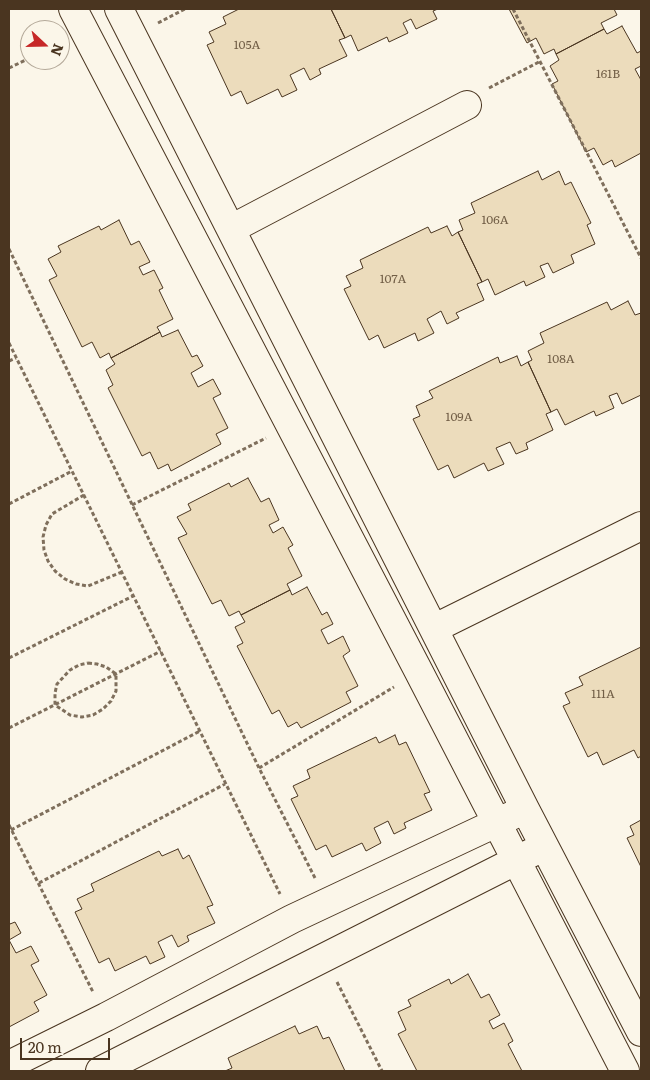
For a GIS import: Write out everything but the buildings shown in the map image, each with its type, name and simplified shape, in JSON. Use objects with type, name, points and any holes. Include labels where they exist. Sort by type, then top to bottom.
[{"type":"street","points":[[73,9],[625,1071]]},
{"type":"street","points":[[119,9],[435,628],[544,846],[640,1028]]},
{"type":"street","points":[[231,229],[464,106]]},
{"type":"street","points":[[435,628],[641,526]]},
{"type":"street","points":[[9,1066],[292,919],[526,809]]},
{"type":"street","points":[[100,1071],[544,846]]},
{"type":"path","points":[[513,9],[641,258]]},
{"type":"path","points":[[464,106],[464,101],[539,62]]},
{"type":"path","points":[[9,249],[259,768],[328,903]]},
{"type":"path","points":[[9,342],[292,919]]},
{"type":"path","points":[[9,361],[16,358]]},
{"type":"path","points":[[132,504],[290,426]]},
{"type":"path","points":[[9,504],[72,471]]},
{"type":"path","points":[[84,495],[52,514],[46,525],[43,537],[44,550],[48,561],[55,572],[64,579],[88,586],[122,572]]},
{"type":"path","points":[[9,658],[133,596]]},
{"type":"path","points":[[9,728],[161,651]]},
{"type":"path","points":[[55,705],[57,684],[62,676],[78,665],[97,664],[106,667],[116,674]]},
{"type":"path","points":[[259,768],[419,672]]},
{"type":"path","points":[[55,705],[70,715],[82,717],[93,715],[103,710],[111,701],[116,691],[116,674]]},
{"type":"path","points":[[11,830],[200,731]]},
{"type":"path","points":[[39,883],[225,784]]},
{"type":"path","points":[[9,825],[106,1017]]},
{"type":"path","points":[[324,957],[382,1071]]}]
